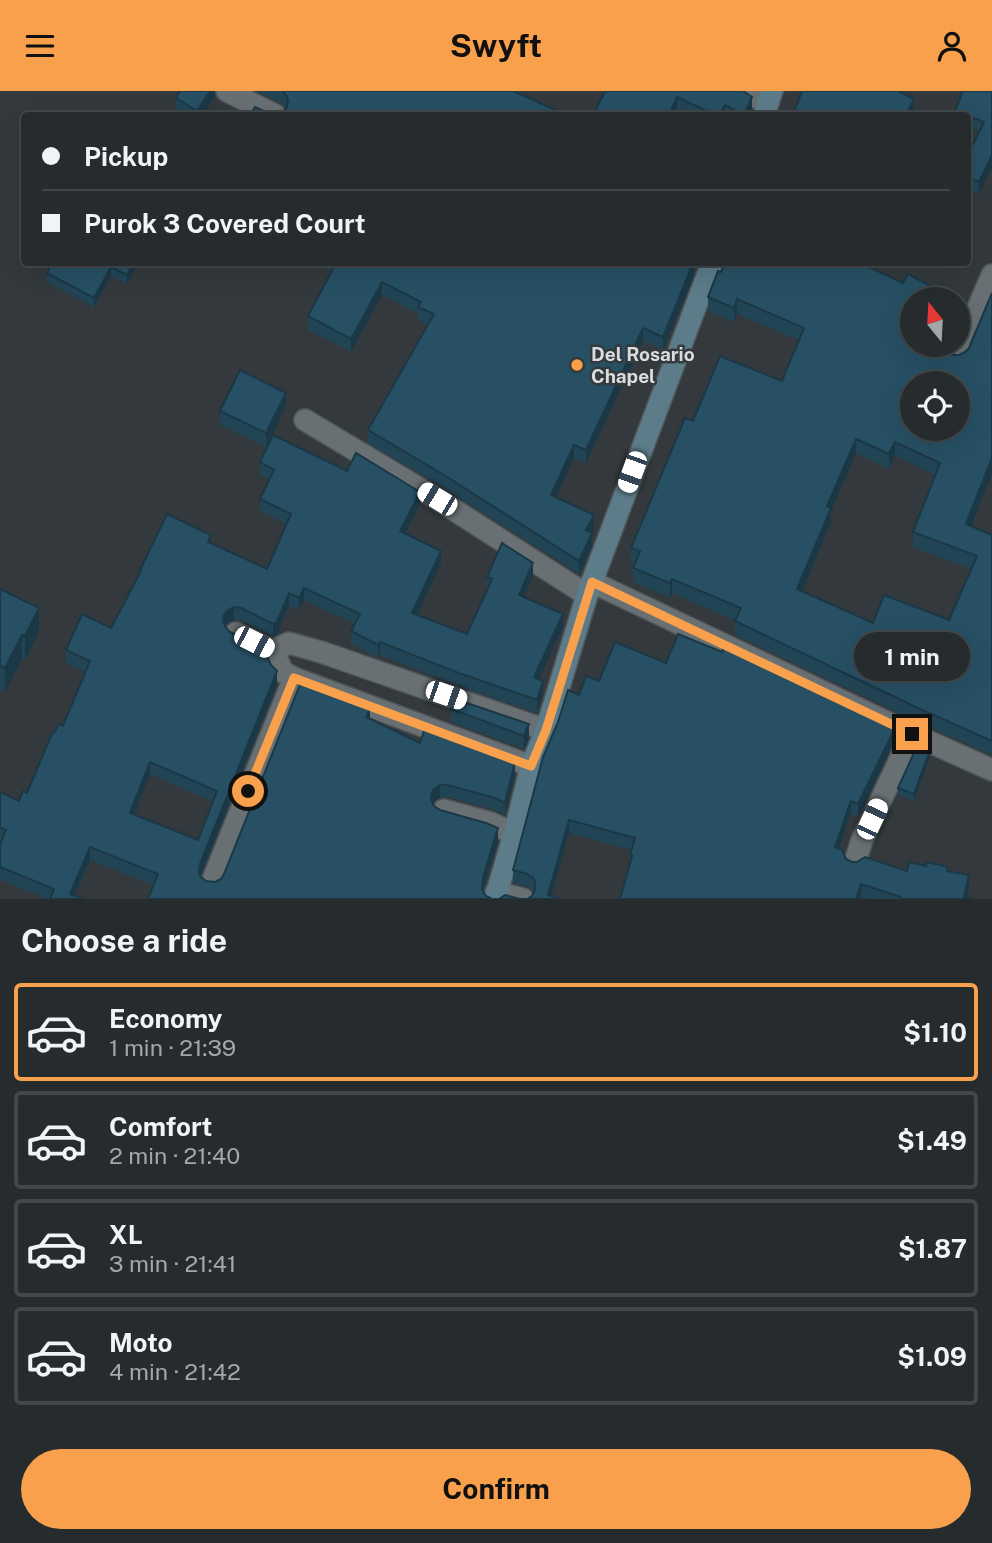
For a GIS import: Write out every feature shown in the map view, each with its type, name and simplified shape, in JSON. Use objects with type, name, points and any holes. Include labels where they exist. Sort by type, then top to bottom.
[{"type":"main road","points":[[495,896],[531,766],[546,730],[590,589],[711,266]]},
{"type":"street","points":[[227,91],[269,112]]},
{"type":"street","points":[[744,91],[768,103]]},
{"type":"street","points":[[970,327],[992,275]]},
{"type":"street","points":[[305,420],[590,589],[992,770]]},
{"type":"street","points":[[236,632],[273,651],[283,672],[294,678],[531,766]]},
{"type":"street","points":[[273,651],[289,643],[299,645],[546,730]]},
{"type":"street","points":[[212,882],[294,678]]},
{"type":"street","points":[[855,862],[862,840],[912,734]]},
{"type":"street","points":[[444,810],[491,823],[514,834]]},
{"type":"street","points":[[495,896],[523,899]]},
{"type":"building","points":[[180,91],[210,91],[197,111],[176,98]]},
{"type":"building","points":[[282,91],[513,91],[560,112],[283,112],[288,100]]},
{"type":"building","points":[[605,91],[743,91],[752,97],[745,112],[738,112],[725,105],[722,112],[709,112],[677,97],[670,112],[594,112]]},
{"type":"building","points":[[802,91],[900,91],[914,99],[908,112],[794,112]]},
{"type":"building","points":[[963,91],[992,91],[992,155],[979,182],[971,178],[971,149],[984,122],[971,117],[971,112],[955,111]]},
{"type":"building","points":[[255,107],[266,112],[252,112]]},
{"type":"building","points":[[50,266],[132,266],[127,275],[111,267],[94,298],[47,273]]},
{"type":"building","points":[[334,266],[692,266],[663,337],[643,328],[586,450],[574,445],[551,495],[594,515],[586,530],[592,533],[579,561],[368,430],[434,314],[418,307],[421,302],[382,282],[351,339],[308,316]]},
{"type":"building","points":[[724,266],[867,266],[903,283],[908,274],[933,287],[900,287],[900,357],[970,357],[970,346],[992,293],[992,458],[966,524],[992,535],[992,741],[735,621],[741,608],[672,579],[670,583],[633,568],[640,551],[631,548],[685,418],[693,421],[720,356],[782,381],[804,328],[737,299],[734,308],[708,297],[718,271],[721,272]],"holes":[[[856,439],[889,454],[895,442],[940,463],[913,532],[977,556],[949,620],[884,595],[873,623],[797,589],[831,508],[827,506]]]},
{"type":"building","points":[[240,370],[286,393],[266,433],[220,411]]},
{"type":"building","points":[[273,435],[347,471],[356,453],[420,492],[400,531],[441,551],[412,613],[467,634],[492,579],[487,577],[502,543],[533,563],[519,595],[563,614],[534,677],[543,681],[537,700],[380,642],[378,645],[351,631],[360,614],[304,588],[299,598],[289,593],[277,622],[273,624],[241,608],[228,610],[223,621],[226,628],[263,648],[277,671],[200,864],[201,877],[215,882],[224,874],[301,682],[370,708],[366,717],[420,743],[425,728],[515,762],[505,803],[447,785],[440,785],[431,795],[434,806],[440,810],[498,828],[483,877],[482,890],[492,899],[148,899],[158,874],[90,847],[70,894],[83,899],[50,899],[54,889],[0,867],[0,844],[6,830],[0,827],[0,792],[19,801],[23,791],[27,793],[53,731],[55,732],[59,724],[63,726],[90,661],[66,650],[82,614],[111,628],[167,514],[211,535],[208,542],[267,569],[291,514],[260,499],[274,470],[260,462]],"holes":[[[150,762],[217,791],[198,840],[130,813]]]},
{"type":"building","points":[[0,589],[39,608],[5,668],[0,666]]},
{"type":"building","points":[[678,634],[722,652],[724,647],[895,728],[858,804],[851,801],[835,847],[842,850],[846,859],[852,862],[865,857],[907,871],[909,862],[926,866],[927,862],[948,867],[947,871],[969,875],[964,897],[973,899],[901,899],[861,884],[856,899],[620,899],[635,838],[569,820],[548,895],[558,898],[527,899],[535,890],[535,882],[527,874],[513,870],[543,757],[568,690],[579,695],[586,676],[599,681],[615,642],[666,663]]},
{"type":"building","points":[[455,699],[529,724],[524,736],[451,709]]},
{"type":"building","points":[[918,744],[930,750],[914,794],[898,788]]},
{"type":"building","points":[[505,895],[520,899],[499,899]]},
{"type":"place","name":"Del Rosario Chapel","points":[[577,365]]},
{"type":"route","points":[[248,791],[294,678],[531,766],[546,730],[592,582],[912,734]]}]
